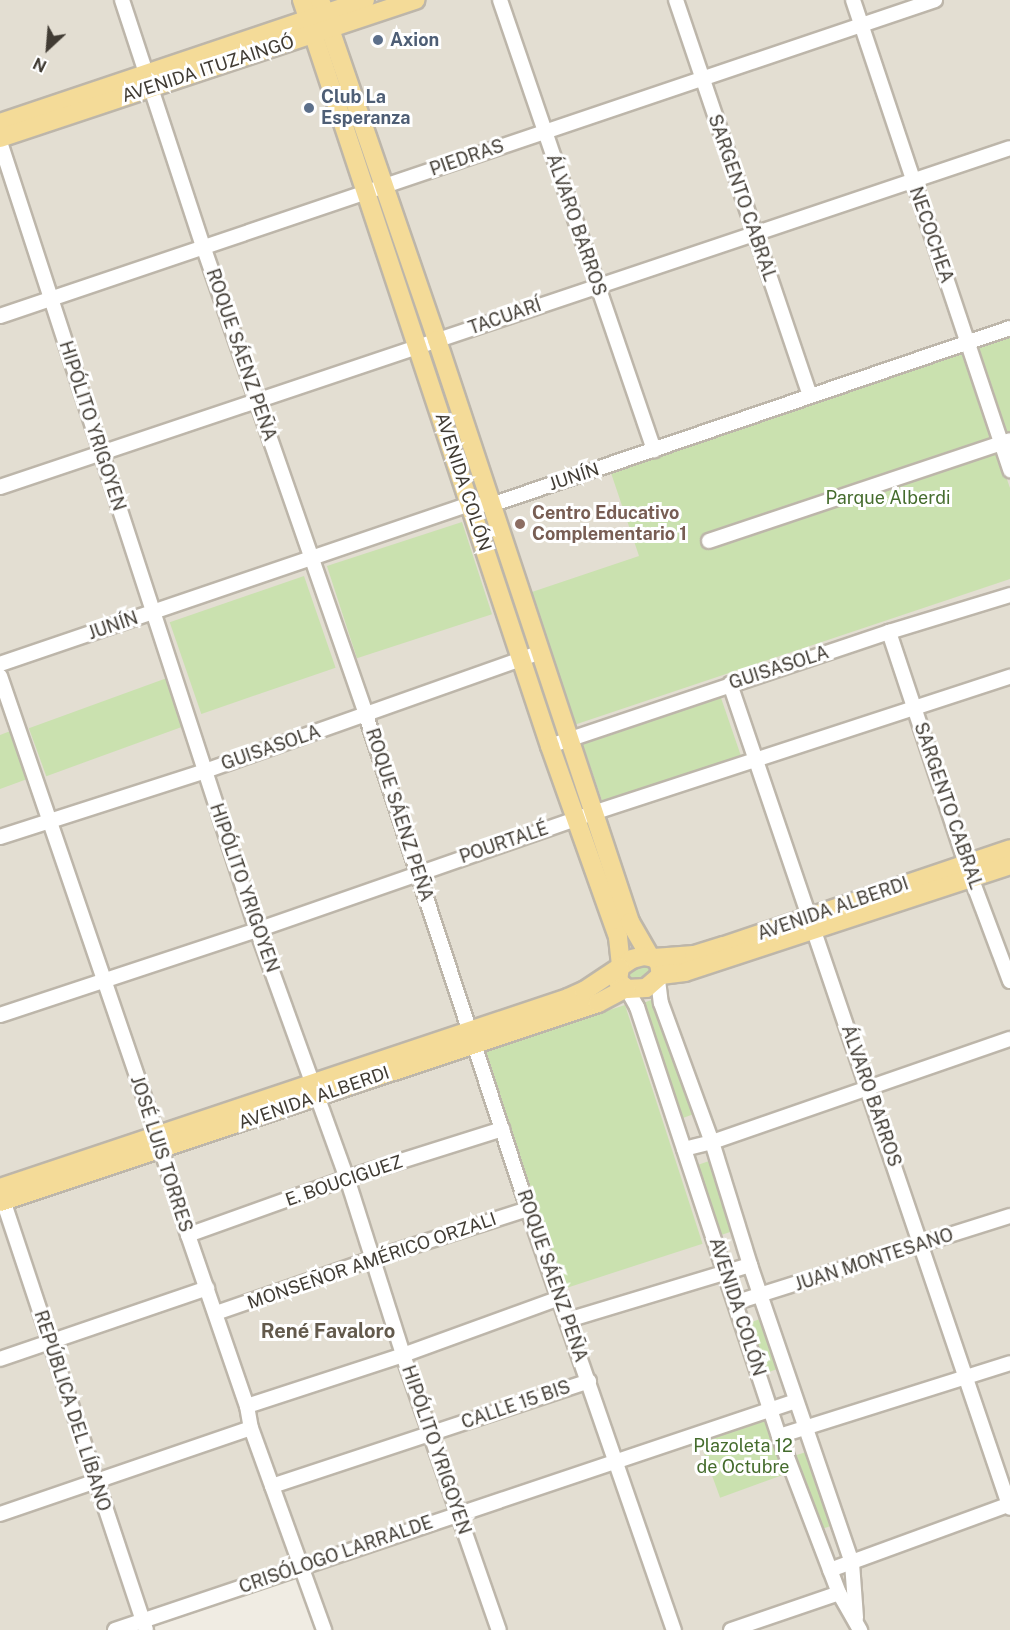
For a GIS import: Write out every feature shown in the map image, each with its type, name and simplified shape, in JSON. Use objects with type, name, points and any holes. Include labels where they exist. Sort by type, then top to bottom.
[{"type":"main road","name":"AVENIDA COLÓN","points":[[303,0],[319,19],[376,190],[419,345],[470,504],[531,656],[568,740],[630,922],[656,967]]},
{"type":"main road","name":"AVENIDA ITUZAINGÓ","points":[[0,140],[365,0]]},
{"type":"main road","name":"AVENIDA ITUZAINGÓ","points":[[319,19],[416,0]]},
{"type":"main road","name":"AVENIDA ITUZAINGÓ","points":[[0,123],[149,81]]},
{"type":"main road","name":"AVENIDA COLÓN","points":[[376,190],[437,340],[491,505],[531,656],[550,746],[618,937],[620,966]]},
{"type":"main road","name":"AVENIDA ALBERDI","points":[[970,871],[1010,849]]},
{"type":"main road","name":"AVENIDA ALBERDI","points":[[656,967],[685,972],[813,923],[970,871],[1010,865]]},
{"type":"main road","points":[[632,959],[656,967],[646,988],[626,989],[618,981],[620,966],[632,959]]},
{"type":"main road","name":"AVENIDA ALBERDI","points":[[474,1037],[584,991],[620,966]]},
{"type":"main road","name":"AVENIDA ALBERDI","points":[[1,1196],[474,1037],[598,1003],[626,989]]},
{"type":"street","name":"ROQUE SÁENZ PEÑA","points":[[122,0],[203,246],[366,715],[474,1037],[528,1209],[674,1630]]},
{"type":"street","name":"ÁLVARO BARROS","points":[[500,0],[654,450]]},
{"type":"street","name":"SARGENTO CABRAL","points":[[676,0],[810,395]]},
{"type":"street","name":"NECOCHEA","points":[[852,0],[911,179],[1006,442],[1010,470]]},
{"type":"street","name":"PIEDRAS","points":[[0,316],[935,0]]},
{"type":"street","name":"HIPÓLITO YRIGOYEN","points":[[0,140],[258,930],[347,1178],[403,1354],[499,1630]]},
{"type":"street","name":"TACUARÍ","points":[[0,487],[419,345],[755,236],[911,179],[1010,148]]},
{"type":"street","name":"JUNÍN","points":[[0,664],[470,504],[491,505],[1010,328]]},
{"type":"street","points":[[709,541],[1006,442]]},
{"type":"street","name":"GUISASOLA","points":[[550,746],[730,684],[1010,595]]},
{"type":"street","name":"SARGENTO CABRAL","points":[[889,632],[1010,981]]},
{"type":"street","name":"GUISASOLA","points":[[0,837],[205,771],[531,656]]},
{"type":"street","name":"JOSÉ LUIS TORRES","points":[[0,676],[159,1142],[188,1235],[247,1406],[251,1428],[324,1630]]},
{"type":"street","name":"POURTALÉ","points":[[0,1014],[258,930],[575,819],[1010,677]]},
{"type":"street","name":"ÁLVARO BARROS","points":[[730,684],[1010,1506]]},
{"type":"street","name":"AVENIDA COLÓN","points":[[656,967],[661,1003],[712,1142],[750,1265],[852,1563],[858,1625]]},
{"type":"street","name":"AVENIDA COLÓN","points":[[626,989],[637,1007],[737,1302],[779,1436],[839,1593],[858,1625]]},
{"type":"street","points":[[684,1149],[712,1142],[1010,1039]]},
{"type":"street","name":"E. BOUCIGUEZ","points":[[188,1235],[347,1178],[502,1129]]},
{"type":"street","name":"REPÚBLICA DEL LÍBANO","points":[[1,1196],[145,1625]]},
{"type":"street","name":"MONSEÑOR AMÉRICO ORZALI","points":[[216,1313],[372,1258],[528,1209]]},
{"type":"street","name":"JUAN MONTESANO","points":[[737,1302],[922,1246],[1010,1216]]},
{"type":"street","points":[[568,1320],[750,1265]]},
{"type":"street","points":[[0,1359],[207,1288]]},
{"type":"street","points":[[247,1406],[560,1298]]},
{"type":"street","points":[[779,1436],[1010,1364]]},
{"type":"street","name":"CALLE 15 BIS","points":[[272,1486],[589,1380]]},
{"type":"street","name":"CRISÓLOGO LARRALDE","points":[[115,1630],[145,1625],[303,1567],[796,1401]]},
{"type":"street","points":[[0,1514],[251,1428]]},
{"type":"street","points":[[830,1570],[1010,1506]]},
{"type":"street","points":[[731,1630],[839,1593]]},
{"type":"shaded area","points":[[0,0],[1010,0],[1010,1630],[324,1630],[303,1567],[115,1630],[0,1630]]},
{"type":"green space","points":[[384,207],[423,326],[419,327],[380,208]]},
{"type":"green space","points":[[1010,336],[1010,441],[977,347]]},
{"type":"green space","name":"Parque Alberdi","points":[[963,352],[1010,488],[1010,579],[571,726],[526,594],[639,556],[610,470]]},
{"type":"green space","points":[[438,366],[476,485],[473,486],[434,367]]},
{"type":"green space","points":[[489,519],[528,638],[524,639],[485,520]]},
{"type":"green space","points":[[462,522],[492,614],[357,658],[327,566]]},
{"type":"green space","points":[[304,576],[336,668],[201,714],[170,622]]},
{"type":"green space","points":[[539,673],[557,728],[553,729],[536,674]]},
{"type":"green space","points":[[167,678],[184,726],[46,776],[29,728]]},
{"type":"green space","points":[[720,695],[741,756],[603,804],[582,743]]},
{"type":"green space","points":[[13,730],[30,778],[0,789],[0,735]]},
{"type":"green space","points":[[644,960],[656,973],[633,986],[623,971]]},
{"type":"green space","points":[[656,998],[694,1114],[680,1119],[653,1042],[647,1013],[641,1004]]},
{"type":"green space","points":[[625,1005],[703,1244],[562,1289],[484,1051]]},
{"type":"green space","points":[[709,1161],[733,1231],[719,1236],[695,1166]]},
{"type":"green space","points":[[763,1318],[780,1368],[765,1373],[748,1323]]},
{"type":"green space","name":"Plazoleta 12 de Octubre","points":[[767,1419],[787,1474],[720,1498],[700,1443]]},
{"type":"green space","points":[[809,1451],[833,1525],[818,1530],[794,1456]]},
{"type":"place","name":"Axion","points":[[378,40]]},
{"type":"place","name":"Club La Esperanza","points":[[309,108]]},
{"type":"place","name":"Centro Educativo Complementario 1","points":[[520,524]]},
{"type":"district","name":"René Favaloro","points":[[328,1331]]}]
